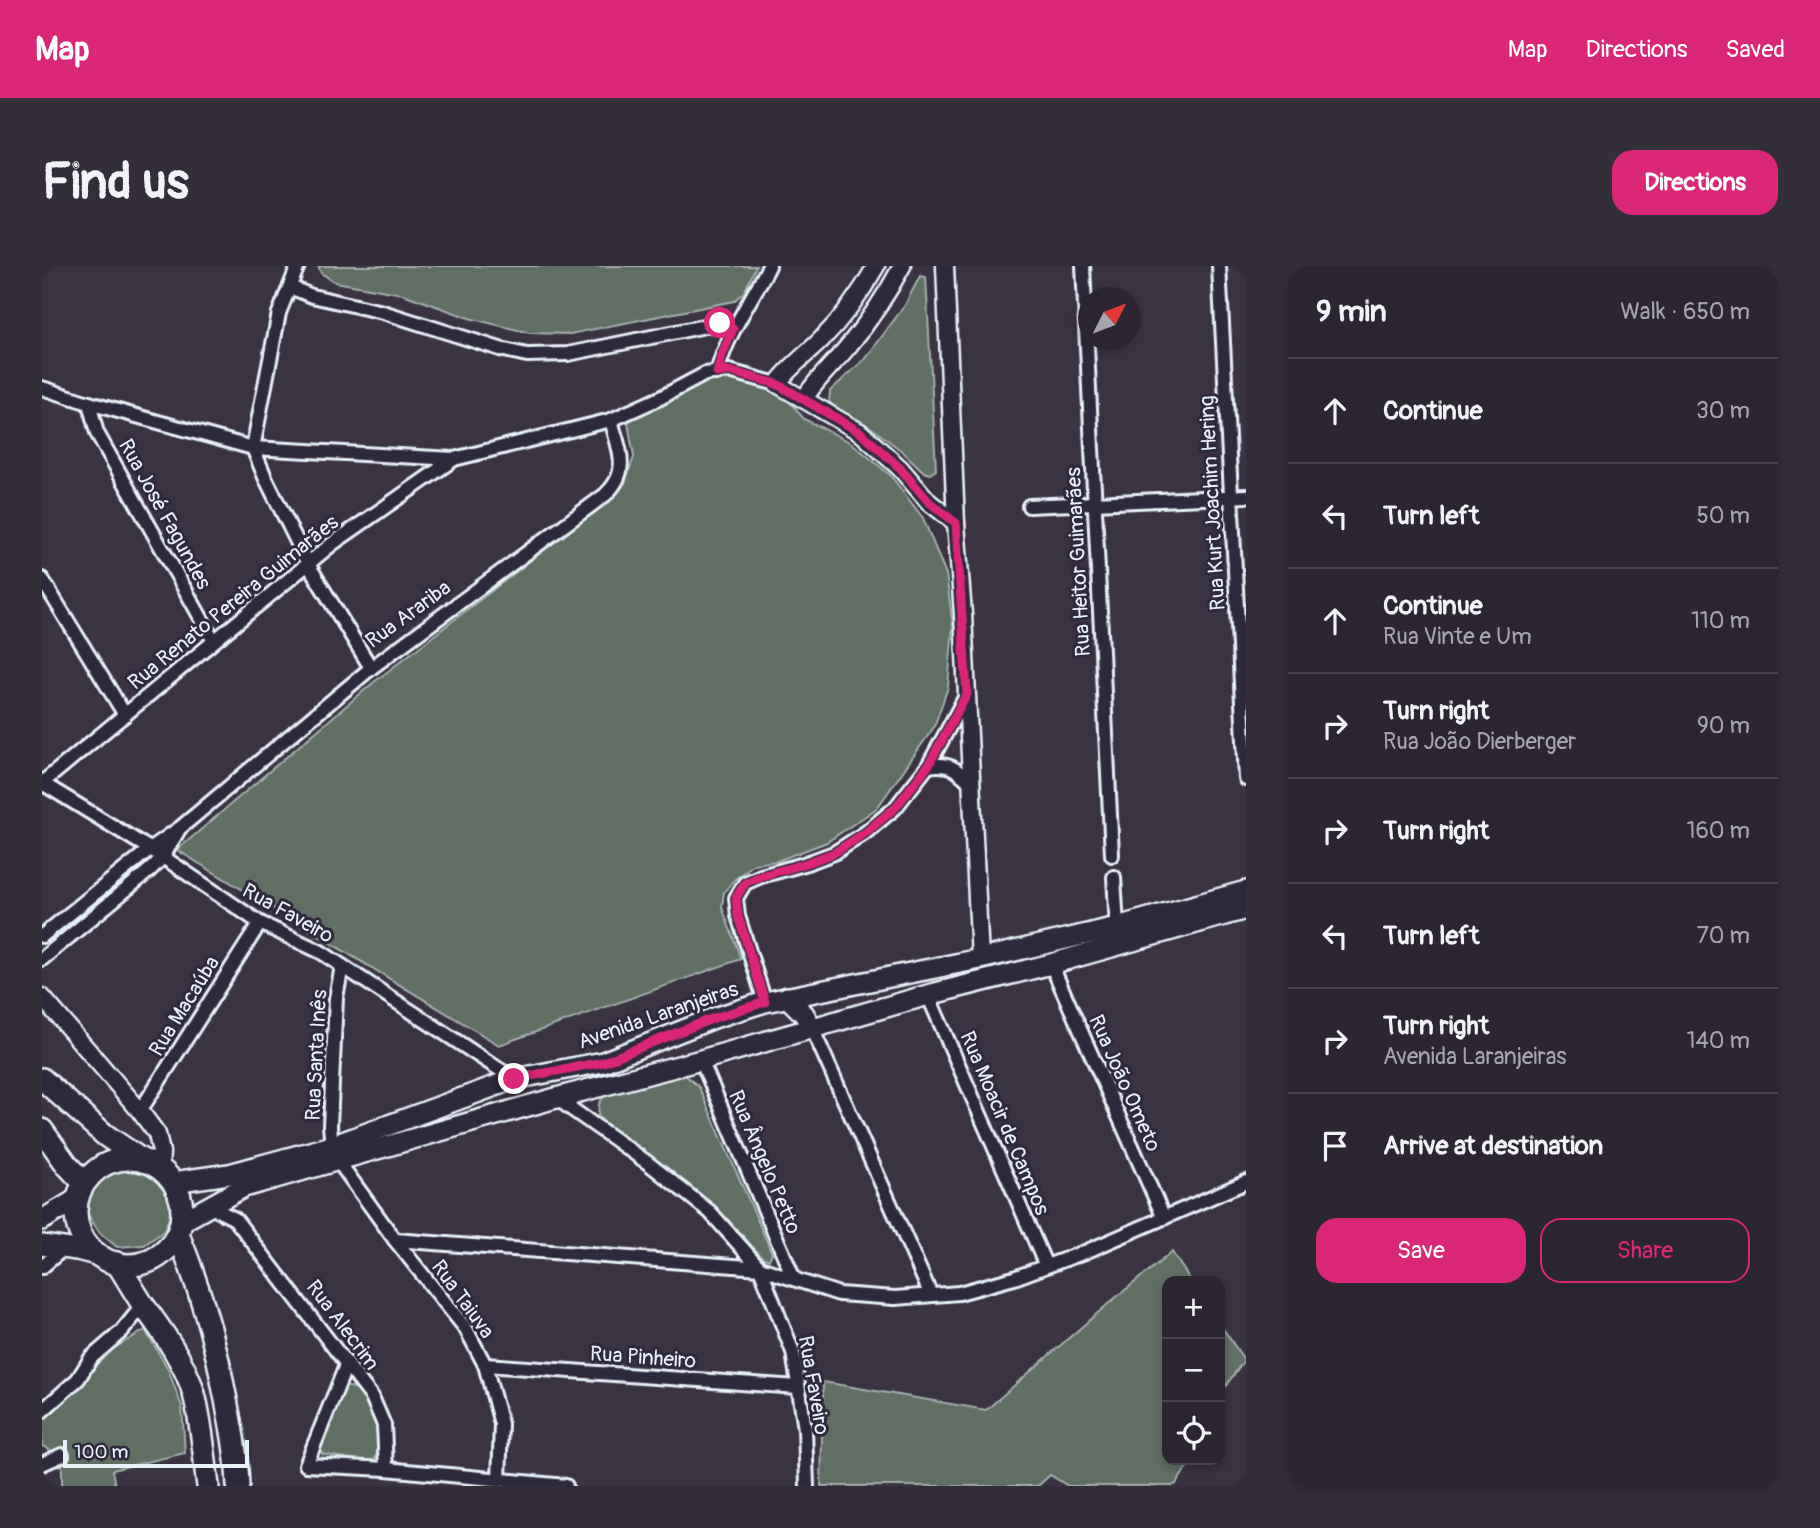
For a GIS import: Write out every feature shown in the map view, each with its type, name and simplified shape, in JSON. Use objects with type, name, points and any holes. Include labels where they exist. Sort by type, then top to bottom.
[{"type":"highway","points":[[42,1079],[105,1135],[158,1170],[181,1201],[180,1228],[218,1358],[232,1428],[238,1486]]},
{"type":"highway","points":[[42,1130],[67,1165],[81,1191]]},
{"type":"highway","points":[[158,1170],[126,1159],[110,1162],[95,1171],[81,1191],[77,1220],[84,1240],[108,1260],[144,1305],[162,1328],[178,1359],[194,1393],[208,1486]]},
{"type":"highway","points":[[108,1260],[135,1265],[153,1260],[167,1249],[180,1228]]},
{"type":"main road","name":"Avenida Laranjeiras","points":[[180,1228],[209,1206],[244,1187],[335,1153],[514,1079],[603,1062],[714,1018],[765,1002],[980,959],[1117,927],[1246,891]]},
{"type":"main road","name":"Avenida Laranjeiras","points":[[158,1170],[229,1174],[335,1153],[701,1060],[1246,909]]},
{"type":"main road","points":[[786,997],[804,1014],[812,1028]]},
{"type":"main road","points":[[701,1060],[694,1049],[693,1039],[697,1031],[714,1018]]},
{"type":"main road","points":[[42,1220],[81,1191]]},
{"type":"main road","points":[[42,1245],[108,1260]]},
{"type":"street","points":[[298,266],[279,313],[253,448],[308,564],[371,668]]},
{"type":"street","points":[[717,373],[733,329],[755,295],[769,266]]},
{"type":"street","points":[[777,384],[786,371],[837,322],[876,266]]},
{"type":"street","points":[[804,399],[814,383],[864,327],[902,266]]},
{"type":"street","points":[[945,266],[980,959]]},
{"type":"street","name":"Rua Heitor Guimarães","points":[[1083,266],[1112,855]]},
{"type":"street","name":"Rua Kurt Joachim Hering","points":[[1219,266],[1246,779]]},
{"type":"street","points":[[289,287],[312,296],[396,315],[500,349],[527,355],[568,354],[720,323],[733,329]]},
{"type":"street","points":[[42,388],[253,448],[454,459],[611,420],[705,374],[729,371],[777,384],[860,432],[900,468],[929,502],[956,523]]},
{"type":"street","name":"Rua José Fagundes","points":[[89,403],[97,433],[214,641]]},
{"type":"street","name":"Rua Arariba","points":[[42,936],[180,828],[371,668],[613,488],[619,479],[622,462],[611,420]]},
{"type":"street","name":"Rua Renato Pereira Guimarães","points":[[42,783],[332,544],[454,459]]},
{"type":"street","points":[[1029,506],[1246,496]]},
{"type":"street","points":[[42,579],[125,715]]},
{"type":"street","points":[[765,1002],[738,916],[736,898],[745,883],[834,853],[865,833],[895,808],[928,766],[967,694]]},
{"type":"street","points":[[928,766],[940,764],[955,768],[971,783]]},
{"type":"street","name":"Rua Faveiro","points":[[42,783],[163,857],[260,923],[321,952],[514,1079]]},
{"type":"street","name":"Rua Arariba","points":[[42,959],[150,870],[163,857],[180,828]]},
{"type":"street","points":[[1114,877],[1117,927]]},
{"type":"street","name":"Rua Macaúba","points":[[140,1111],[260,923]]},
{"type":"street","name":"Rua João Ometo","points":[[1051,964],[1164,1218]]},
{"type":"street","name":"Rua Santa Inês","points":[[335,1153],[330,1126],[336,998],[342,966]]},
{"type":"street","name":"Rua Moacir de Campos","points":[[928,995],[1046,1266]]},
{"type":"street","points":[[42,997],[157,1134],[161,1152],[158,1170]]},
{"type":"street","points":[[812,1028],[931,1295]]},
{"type":"street","name":"Rua Ângelo Petto","points":[[701,1060],[794,1279]]},
{"type":"street","name":"Rua Faveiro","points":[[556,1098],[648,1163],[710,1212],[760,1268],[793,1352],[805,1429],[807,1486]]},
{"type":"street","name":"Rua Taiuva","points":[[335,1153],[395,1240],[466,1329],[485,1365],[501,1424],[499,1481]]},
{"type":"street","points":[[395,1240],[760,1268],[839,1294],[895,1298],[959,1293],[1014,1278],[1246,1182]]},
{"type":"street","points":[[235,1219],[236,1192]]},
{"type":"street","name":"Rua Alecrim","points":[[209,1206],[235,1219],[372,1397],[384,1425],[386,1469]]},
{"type":"street","points":[[42,1267],[64,1248]]},
{"type":"street","points":[[42,1411],[78,1379],[91,1358],[122,1331],[144,1305]]},
{"type":"street","points":[[347,1363],[306,1465],[386,1469],[566,1486]]},
{"type":"street","name":"Rua Pinheiro","points":[[485,1365],[798,1387]]},
{"type":"street","points":[[42,1464],[62,1455]]},
{"type":"green space","points":[[318,266],[756,266],[745,291],[734,301],[570,334],[530,333],[469,318],[403,294],[335,282],[321,273]]},
{"type":"green space","points":[[920,276],[926,277],[936,470],[930,474],[924,472],[872,428],[829,402],[830,391],[866,358],[905,305]]},
{"type":"green space","points":[[721,376],[764,384],[781,391],[804,419],[852,443],[891,476],[923,518],[946,574],[953,625],[948,687],[934,727],[877,808],[827,842],[777,861],[754,864],[724,892],[722,907],[741,959],[499,1045],[177,850],[374,682],[615,495],[625,483],[634,457],[628,423],[636,413],[699,381]]},
{"type":"green space","points":[[671,1074],[685,1075],[699,1087],[772,1253],[769,1260],[762,1257],[715,1206],[606,1125],[598,1116],[599,1104],[606,1092]]},
{"type":"green space","points":[[129,1166],[152,1173],[165,1183],[174,1205],[164,1231],[144,1245],[117,1247],[100,1233],[85,1210],[91,1193],[105,1171]]},
{"type":"green space","points":[[1172,1252],[1188,1276],[1162,1276],[1162,1465],[1189,1465],[1176,1484],[1068,1486],[1050,1475],[1038,1486],[821,1486],[823,1382],[986,1410]]},
{"type":"green space","points":[[145,1330],[168,1369],[182,1407],[185,1453],[112,1470],[115,1486],[62,1486],[62,1456],[42,1446],[42,1420],[86,1382],[91,1362]]},
{"type":"green space","points":[[1225,1332],[1244,1360],[1225,1387]]},
{"type":"green space","points":[[342,1386],[356,1388],[367,1399],[375,1421],[379,1445],[374,1463],[322,1454],[319,1445]]},
{"type":"route","points":[[514,1079],[603,1062],[714,1018],[765,1002],[738,916],[736,898],[745,883],[834,853],[865,833],[895,808],[928,766],[967,694],[956,523],[929,502],[900,468],[860,432],[777,384],[729,371],[717,373],[733,329],[720,323]]}]
